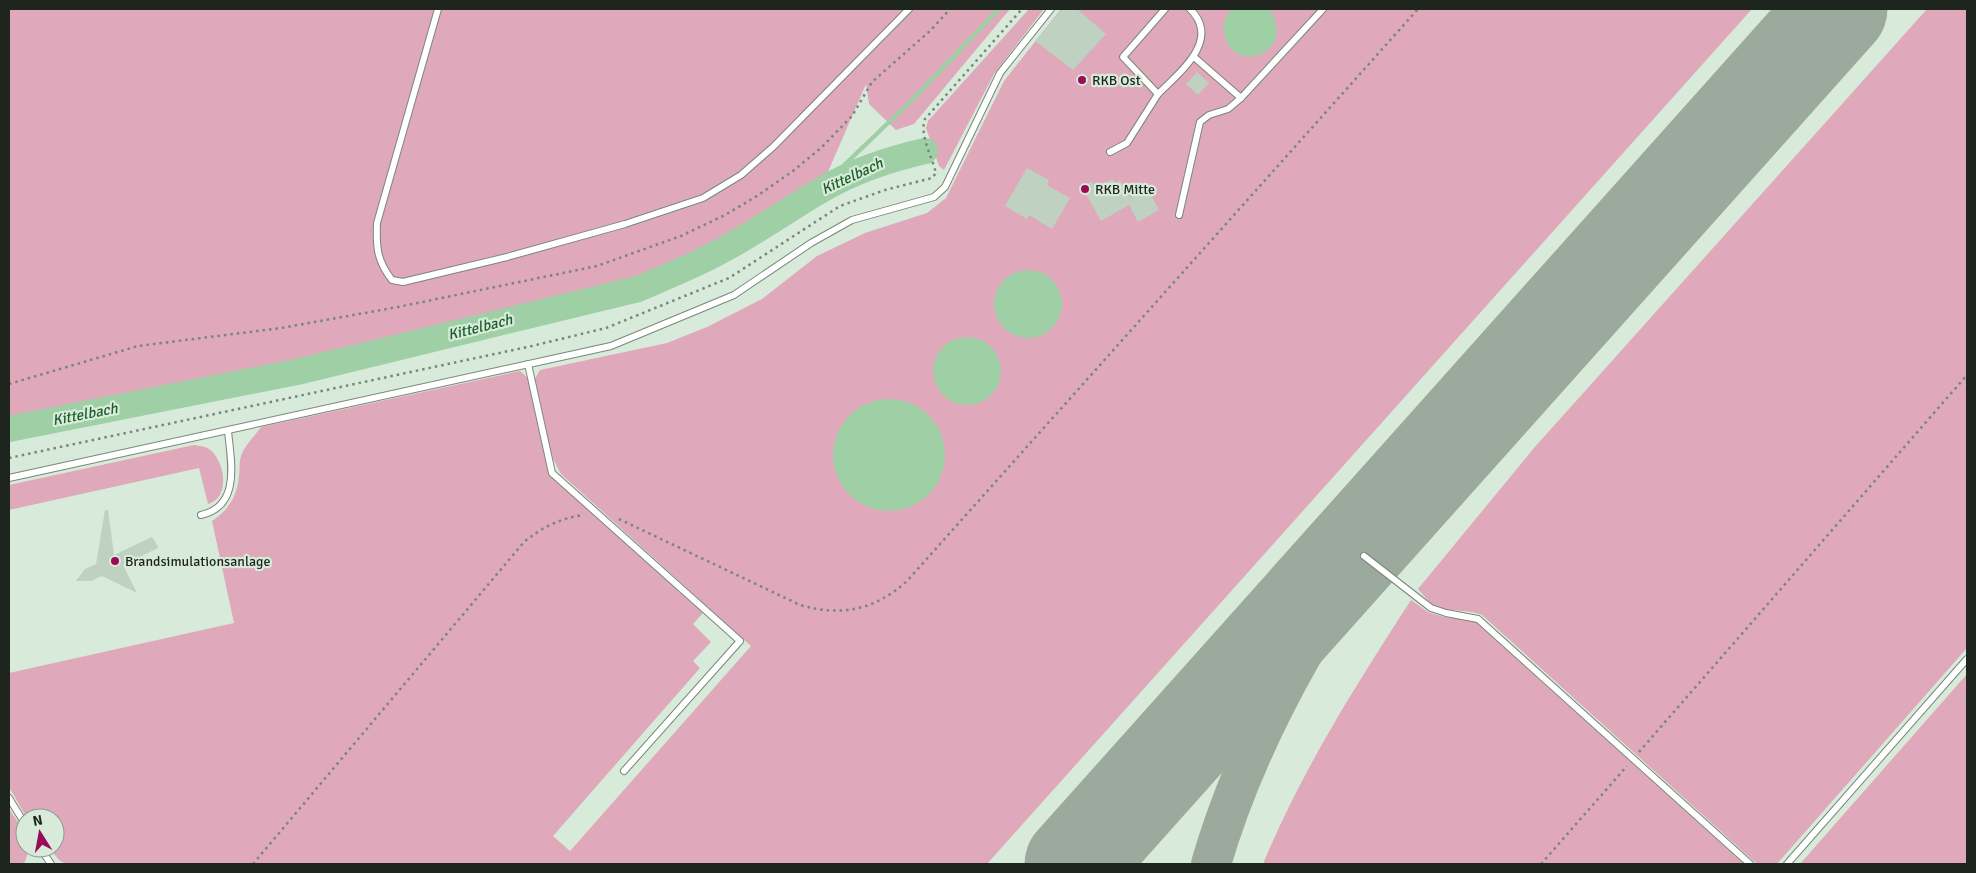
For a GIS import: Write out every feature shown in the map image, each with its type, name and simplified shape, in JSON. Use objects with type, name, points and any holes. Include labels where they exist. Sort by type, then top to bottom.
[{"type":"lane","points":[[438,9],[377,223],[376,244],[378,256],[385,271],[392,280],[403,282],[508,257],[632,222],[703,198],[741,175],[773,147],[909,9]]},
{"type":"lane","points":[[9,478],[611,346],[734,295],[811,243],[852,220],[934,197],[945,187],[1000,73],[1051,9]]},
{"type":"lane","points":[[1158,94],[1123,57],[1165,9]]},
{"type":"lane","points":[[1110,152],[1127,143],[1158,94],[1194,57],[1201,38],[1200,22],[1190,9]]},
{"type":"lane","points":[[1179,215],[1200,122],[1209,115],[1228,109],[1241,98],[1323,9]]},
{"type":"lane","points":[[1194,57],[1241,98]]},
{"type":"lane","points":[[528,364],[552,473],[740,641],[624,771]]},
{"type":"lane","points":[[201,515],[217,509],[224,502],[228,493],[231,458],[228,431]]},
{"type":"lane","points":[[1364,556],[1431,608],[1446,614],[1478,619],[1750,864]]},
{"type":"lane","points":[[1787,864],[1967,659]]},
{"type":"path","points":[[852,116],[872,82],[931,30],[950,9]]},
{"type":"path","points":[[9,458],[541,344],[606,328],[729,278],[840,206],[885,190],[932,178],[936,173],[924,132],[925,119],[1022,9]]},
{"type":"path","points":[[252,864],[524,542],[546,526],[559,520],[599,515],[625,521],[787,599],[814,609],[828,611],[857,609],[884,598],[907,581],[1418,9]]},
{"type":"path","points":[[1541,864],[1967,375]]},
{"type":"shaded area","points":[[9,9],[1010,9],[914,124],[896,130],[869,104],[866,84],[824,181],[761,219],[642,281],[9,425]]},
{"type":"shaded area","points":[[1029,9],[1044,9],[994,74],[944,170],[939,166],[926,128],[928,121]]},
{"type":"shaded area","points":[[1061,9],[1752,9],[987,864],[67,864],[57,858],[65,858],[65,808],[21,808],[9,787],[9,673],[234,623],[212,521],[231,502],[238,483],[241,456],[261,427],[520,371],[528,378],[549,472],[560,485],[703,613],[693,624],[711,642],[693,661],[700,668],[553,836],[570,851],[751,646],[561,474],[552,457],[534,380],[540,370],[667,343],[707,327],[762,299],[817,256],[865,233],[927,213],[946,198],[1004,81]]},
{"type":"shaded area","points":[[1232,9],[1270,10],[1276,25],[1276,38],[1270,48],[1260,54],[1249,56],[1238,54],[1229,46],[1224,33],[1224,23]]},
{"type":"shaded area","points":[[1927,9],[1967,9],[1967,648],[1777,864],[1757,864],[1482,615],[1438,607],[1430,602],[1418,589],[1534,448]]},
{"type":"shaded area","points":[[1028,270],[1041,273],[1052,280],[1059,291],[1062,304],[1059,317],[1052,328],[1041,335],[1028,338],[1015,335],[1004,328],[997,317],[994,304],[997,291],[1004,280],[1015,273]]},
{"type":"shaded area","points":[[967,337],[980,340],[991,347],[998,358],[1001,371],[998,384],[991,395],[980,402],[967,405],[954,402],[943,395],[936,384],[933,371],[936,358],[943,347],[954,340]]},
{"type":"shaded area","points":[[889,399],[910,403],[928,416],[941,434],[945,455],[941,476],[928,494],[910,507],[889,511],[868,507],[850,494],[837,476],[833,455],[837,434],[850,416],[868,403]]},
{"type":"shaded area","points":[[194,445],[209,449],[219,461],[222,470],[223,487],[215,500],[208,504],[199,468],[9,510],[9,485]]},
{"type":"shaded area","points":[[1411,600],[1428,612],[1444,617],[1475,621],[1744,864],[1263,864],[1278,829],[1312,762],[1350,696]]},
{"type":"shaded area","points":[[1967,674],[1967,864],[1800,864]]},
{"type":"shaded area","points":[[9,809],[15,818],[15,858],[26,858],[24,864],[9,864]]},
{"type":"building","points":[[1062,9],[1077,9],[1106,34],[1073,70],[1035,41]]},
{"type":"building","points":[[1197,72],[1209,83],[1198,95],[1186,84]]},
{"type":"building","points":[[1027,168],[1049,180],[1047,185],[1070,198],[1052,229],[1029,215],[1027,219],[1005,206]]},
{"type":"building","points":[[1113,179],[1115,183],[1120,180],[1130,198],[1147,188],[1159,210],[1138,222],[1129,205],[1101,221],[1082,187],[1092,181],[1095,188]]},
{"type":"building","name":"Brandsimulationsanlage","points":[[105,510],[108,510],[114,555],[152,537],[158,548],[123,565],[137,593],[102,576],[91,581],[76,581],[85,569],[96,564]]},
{"type":"waterway","points":[[826,187],[836,173],[912,100],[999,9]]},
{"type":"waterway","name":"Kittelbach","points":[[9,429],[297,372],[638,289],[721,251],[812,196],[861,170],[886,161],[925,151]]},
{"type":"taxiway","points":[[1211,864],[1239,783],[1256,743],[1295,666],[1363,557],[1443,451]]},
{"type":"runway","points":[[1074,864],[1838,9]]},
{"type":"place","name":"RKB Ost","points":[[1082,80]]},
{"type":"place","name":"RKB Mitte","points":[[1085,189]]},
{"type":"place","name":"Brandsimulationsanlage","points":[[115,561]]}]
